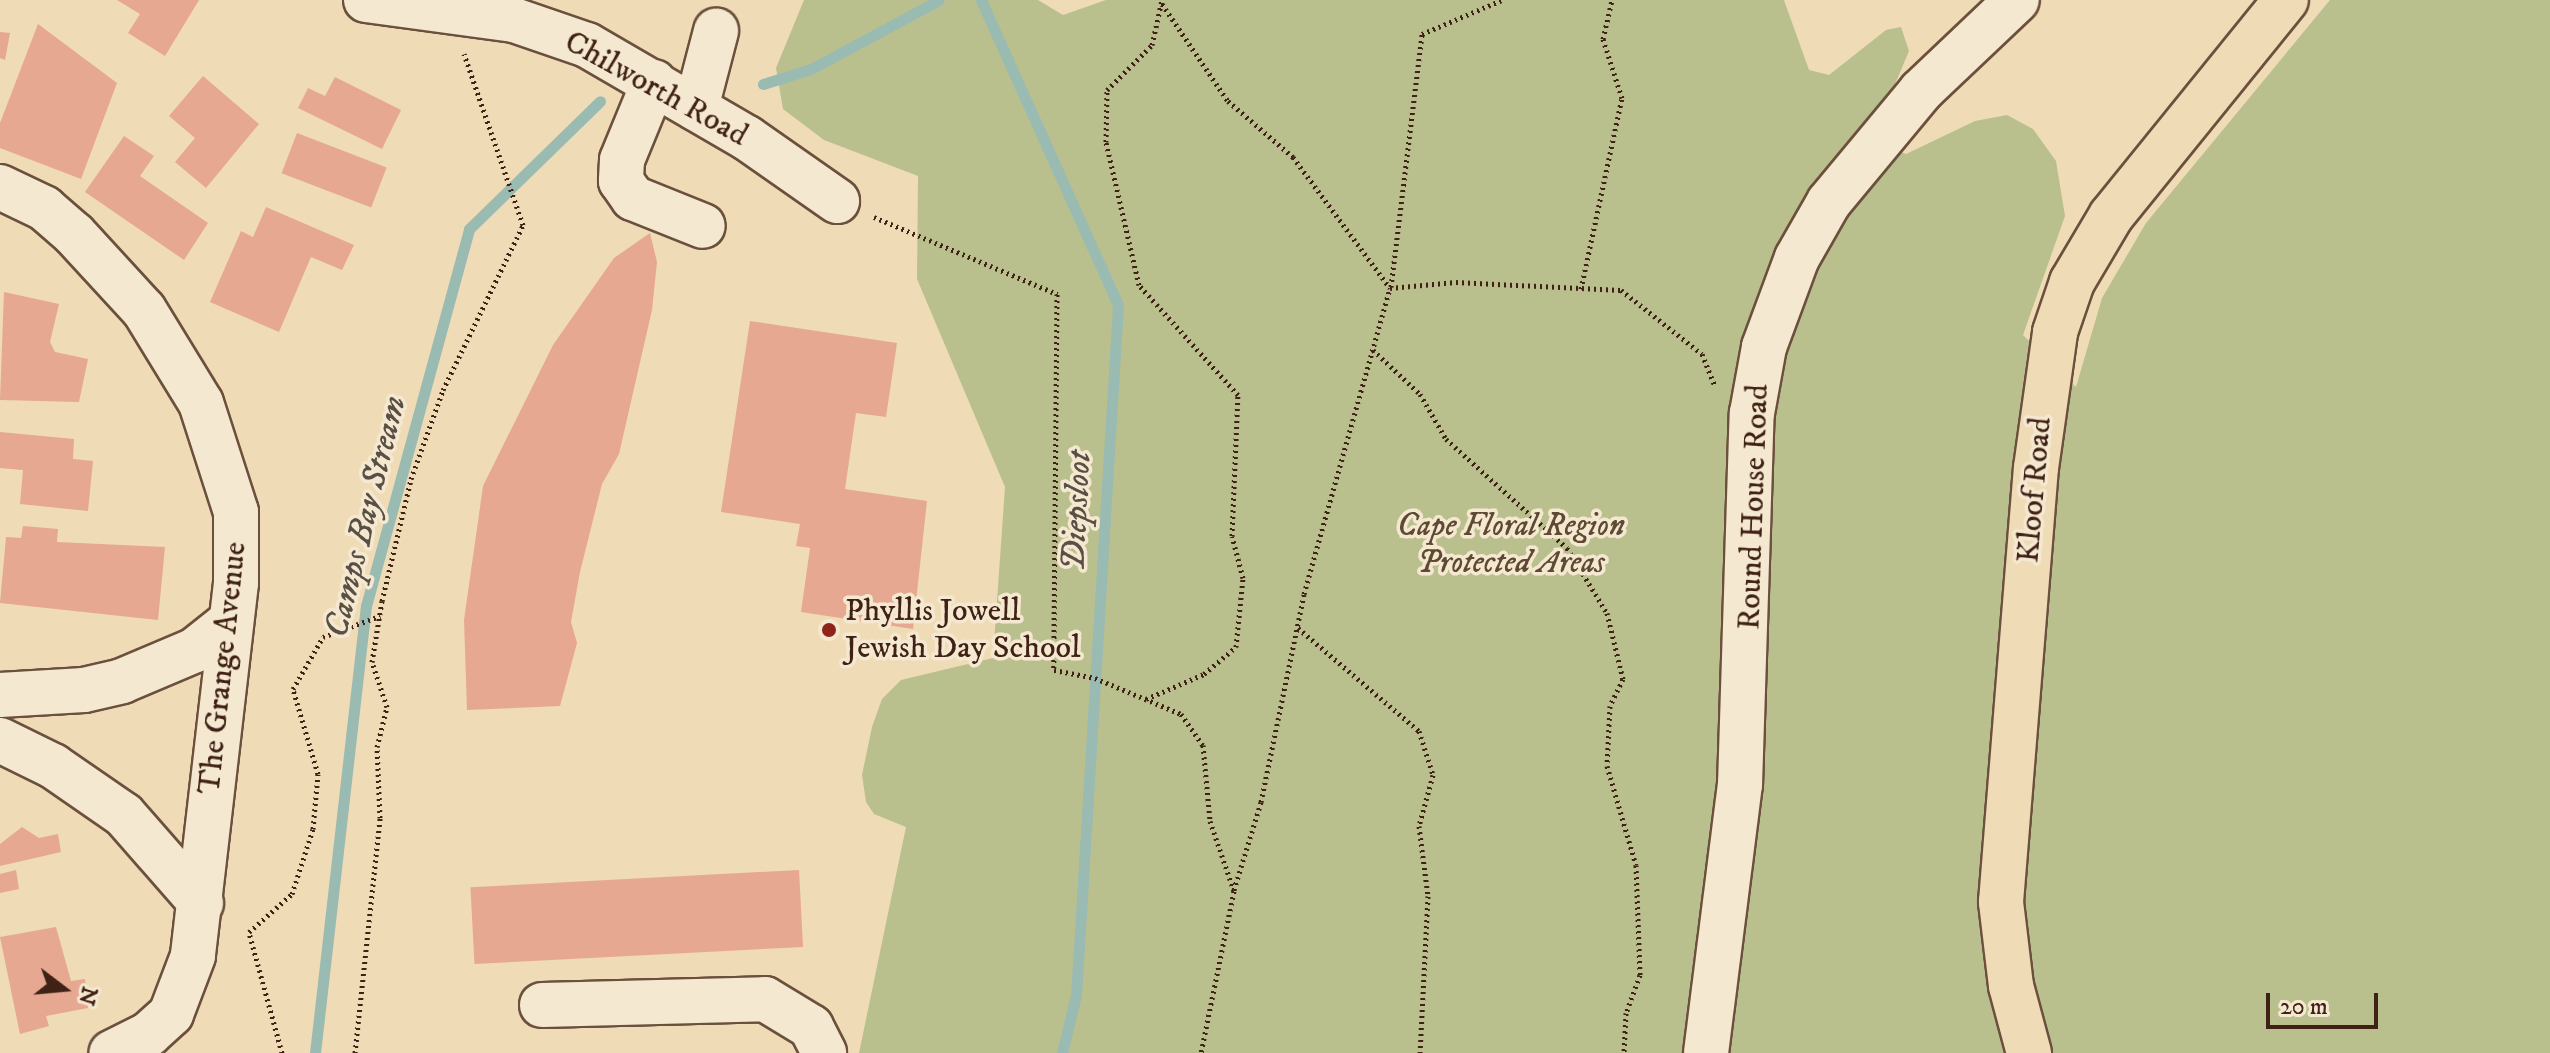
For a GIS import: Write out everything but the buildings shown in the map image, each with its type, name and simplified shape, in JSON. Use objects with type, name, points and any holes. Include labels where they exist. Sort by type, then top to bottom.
[{"type":"main road","name":"Kloof Road","points":[[2029,1053],[2011,986],[2001,902],[2052,346],[2072,282],[2111,216],[2286,0]]},
{"type":"street","name":"Round House Road","points":[[1706,1053],[1740,785],[1752,413],[1764,347],[1797,258],[1829,202],[1921,91],[2017,0]]},
{"type":"street","name":"Chilworth Road","points":[[376,1],[467,16],[550,14],[837,201]]},
{"type":"street","points":[[696,108],[716,31]]},
{"type":"street","points":[[654,82],[622,160],[621,181],[633,198],[703,226]]},
{"type":"street","name":"The Grange Avenue","points":[[0,187],[44,208],[74,234],[176,355],[218,447],[236,512],[229,623],[201,903],[187,980],[171,1014],[149,1034],[111,1053]]},
{"type":"street","points":[[0,695],[84,690],[122,681],[195,650],[229,623]]},
{"type":"street","points":[[0,740],[53,766],[124,815],[201,903]]},
{"type":"street","points":[[542,1005],[765,999],[811,1027],[824,1053]]},
{"type":"path","points":[[1201,1053],[1234,891],[1261,802],[1298,628],[1390,288],[1422,34],[1502,0]]},
{"type":"path","points":[[1581,289],[1622,98],[1603,39],[1612,0]]},
{"type":"path","points":[[1161,2],[1228,101],[1293,157],[1390,288]]},
{"type":"path","points":[[1145,699],[1204,674],[1236,647],[1243,578],[1232,536],[1238,395],[1139,285],[1106,142],[1107,90],[1152,45],[1161,2]]},
{"type":"path","points":[[355,1053],[380,818],[377,747],[387,707],[372,662],[380,616],[411,479],[443,390],[523,225],[464,55],[467,16]]},
{"type":"path","points":[[837,201],[1057,294],[1054,670],[1181,714],[1203,745],[1210,821],[1234,891]]},
{"type":"path","points":[[1390,288],[1456,282],[1621,290],[1702,354],[1720,398]]},
{"type":"path","points":[[1373,350],[1420,394],[1446,439],[1567,548],[1607,613],[1623,679],[1610,706],[1607,766],[1636,865],[1640,975],[1626,1013],[1624,1053]]},
{"type":"path","points":[[282,1053],[249,932],[292,894],[313,829],[318,774],[293,689],[323,637],[380,616]]},
{"type":"path","points":[[1298,628],[1419,731],[1433,775],[1419,826],[1428,896],[1420,1053]]},
{"type":"green space","name":"Cape Floral Region Protected Areas","points":[[804,0],[1038,0],[1063,15],[1106,0],[1784,0],[1809,70],[1829,75],[1886,30],[1901,27],[1909,51],[1888,101],[1895,150],[1906,154],[1975,121],[2007,115],[2033,129],[2056,161],[2065,216],[2023,335],[2076,387],[2102,298],[2146,223],[2330,0],[2550,0],[2550,1053],[859,1053],[906,827],[874,814],[866,802],[862,775],[872,727],[882,699],[901,680],[993,658],[1005,487],[917,279],[918,176],[824,140],[783,109],[776,68]]},
{"type":"waterway","name":"Camps Bay Stream","points":[[763,84],[811,69],[939,0]]},
{"type":"waterway","name":"Diepsloot","points":[[981,0],[1118,305],[1076,995],[1062,1053]]},
{"type":"waterway","name":"Camps Bay Stream","points":[[315,1053],[366,606],[469,229],[600,101]]},
{"type":"place","name":"Phyllis Jowell Jewish Day School","points":[[829,630]]}]
